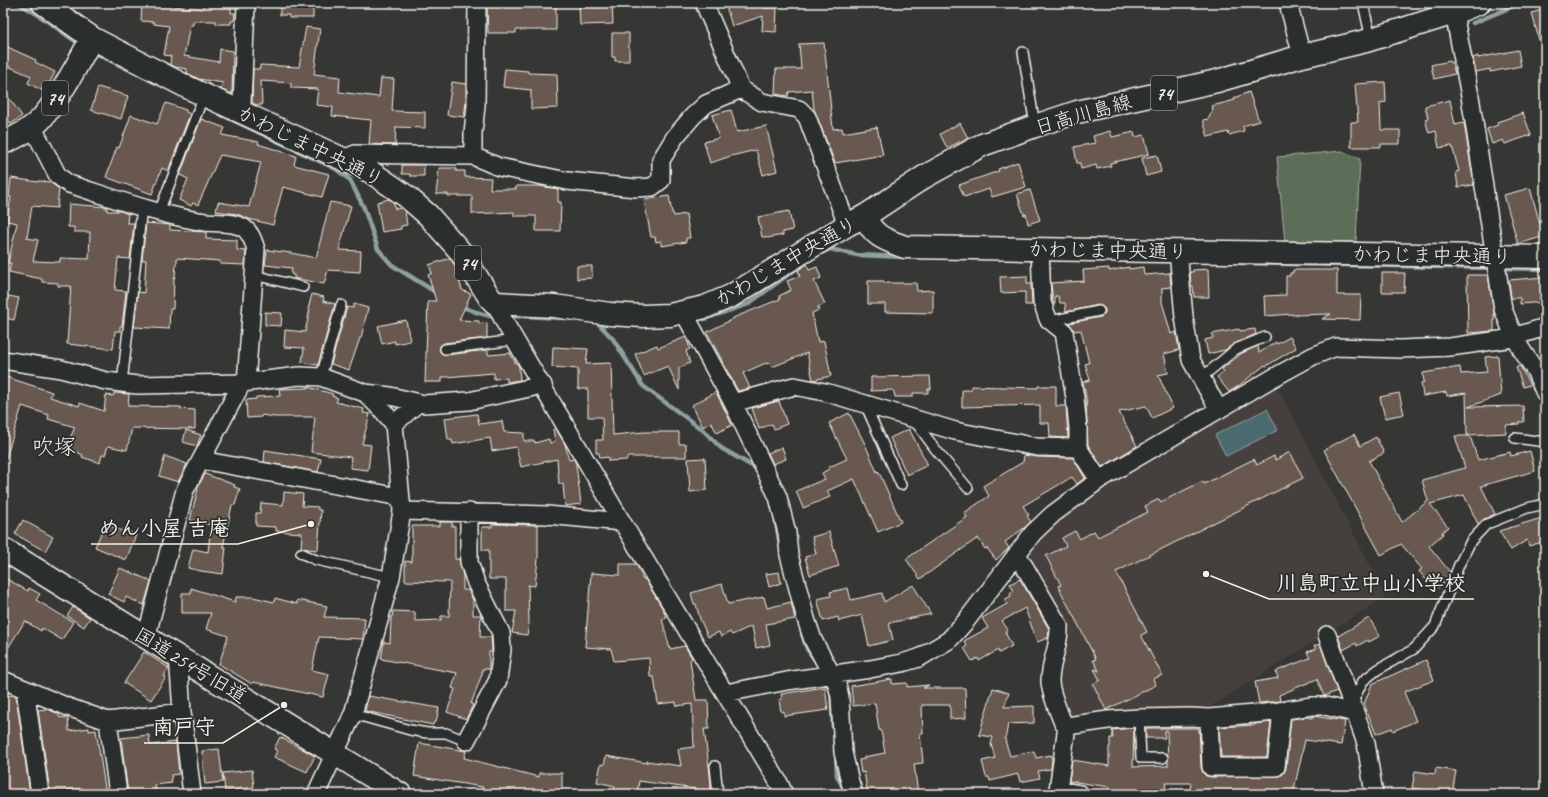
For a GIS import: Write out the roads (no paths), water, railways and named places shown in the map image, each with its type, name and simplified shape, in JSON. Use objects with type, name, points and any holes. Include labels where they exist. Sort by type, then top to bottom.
[{"type":"main road","name":"かわじま中央通り","points":[[43,3],[92,38],[204,94],[344,159],[376,176],[406,196],[428,215],[460,251],[490,298],[495,303],[554,306],[610,314],[644,316],[670,315],[705,307],[731,296],[856,221],[869,227],[883,238],[905,247],[1545,256]]},
{"type":"main road","name":"日高川島線","points":[[856,221],[924,177],[982,145],[1035,126],[1078,112],[1217,81],[1302,56],[1371,39],[1454,13],[1479,3]]},
{"type":"main road","name":"74","points":[[3,143],[19,136],[41,118],[66,83],[92,38]]},
{"type":"main road","name":"国道254号旧道","points":[[3,549],[400,794]]},
{"type":"street","points":[[238,110],[242,104],[246,3]]},
{"type":"street","points":[[473,156],[473,133],[476,106],[477,3]]},
{"type":"street","points":[[704,3],[741,89],[762,102],[790,106],[799,109],[807,117],[856,221]]},
{"type":"street","points":[[1288,3],[1302,56]]},
{"type":"street","points":[[1454,13],[1470,96],[1503,309],[1516,337],[1535,370],[1545,393]]},
{"type":"street","points":[[344,159],[355,154],[473,156],[499,167],[567,181],[636,188],[652,187],[661,180],[661,160],[675,137],[693,116],[706,104],[741,89]]},
{"type":"street","points":[[32,126],[58,176],[69,184],[159,212],[205,222],[228,224],[243,228],[252,237],[256,249],[244,383],[185,490],[146,638]]},
{"type":"street","points":[[1040,249],[1042,302],[1048,319],[1064,332],[1075,398],[1078,448],[1099,480]]},
{"type":"street","points":[[1178,250],[1184,317],[1191,360],[1219,410]]},
{"type":"street","points":[[495,303],[515,340],[543,385],[622,522],[726,693],[784,794]]},
{"type":"street","points":[[683,311],[733,403],[778,497],[790,555],[806,619],[813,640],[838,684],[843,752],[854,794]]},
{"type":"street","points":[[726,693],[870,669],[902,663],[918,658],[949,640],[966,621],[1033,533],[1053,514],[1099,480],[1314,356],[1336,347],[1400,349],[1450,347],[1516,337],[1545,327]]},
{"type":"street","points":[[3,360],[61,369],[106,381],[137,385],[244,383],[299,376],[321,378],[365,393],[390,396],[424,404],[469,401],[543,385]]},
{"type":"street","points":[[733,403],[794,386],[825,392],[955,431],[1036,447],[1078,448]]},
{"type":"street","points":[[316,794],[336,754],[353,714],[391,577],[401,504],[394,424],[365,393]]},
{"type":"street","points":[[394,424],[418,403]]},
{"type":"street","points":[[201,460],[401,504],[470,512],[622,522]]},
{"type":"street","points":[[466,741],[498,680],[502,650],[501,633],[476,583],[470,562],[470,512]]},
{"type":"street","points":[[1017,554],[1059,626],[1059,637],[1052,660],[1050,684],[1063,723],[1067,726]]},
{"type":"street","points":[[1327,636],[1366,743],[1374,794]]},
{"type":"street","points":[[178,656],[182,712],[192,794]]},
{"type":"street","points":[[3,680],[68,707],[108,721],[182,712]]},
{"type":"street","points":[[25,689],[40,794]]},
{"type":"street","points":[[1067,726],[1108,720],[1139,718],[1210,718],[1282,711],[1312,706],[1353,709]]},
{"type":"street","points":[[1210,718],[1211,767],[1276,767],[1282,711]]},
{"type":"street","points":[[108,721],[118,794]]},
{"type":"street","points":[[1067,726],[1058,790],[1080,794]]},
{"type":"lane","points":[[1364,3],[1371,39]]},
{"type":"lane","points":[[1023,52],[1035,126]]},
{"type":"lane","points":[[159,212],[204,94]]},
{"type":"lane","points":[[122,383],[142,207]]},
{"type":"lane","points":[[254,275],[303,287]]},
{"type":"lane","points":[[321,378],[341,305]]},
{"type":"lane","points":[[1050,321],[1099,311]]},
{"type":"lane","points":[[1201,378],[1236,349],[1265,337]]},
{"type":"lane","points":[[445,349],[515,340]]},
{"type":"lane","points":[[865,404],[901,485]]},
{"type":"lane","points":[[913,419],[936,450],[968,488]]},
{"type":"lane","points":[[1515,438],[1545,442]]},
{"type":"lane","points":[[1353,709],[1363,682],[1377,670],[1414,649],[1435,626],[1459,565],[1471,541],[1487,524],[1527,508],[1545,504]]},
{"type":"lane","points":[[300,553],[316,560],[391,577]]},
{"type":"lane","points":[[353,714],[410,730],[446,733],[466,741]]},
{"type":"lane","points":[[1139,718],[1140,758],[1163,758]]},
{"type":"lane","points":[[715,766],[718,794]]},
{"type":"water","points":[[1267,409],[1278,430],[1226,456],[1215,435]]},
{"type":"waterway","points":[[17,3],[42,17],[81,45]]},
{"type":"waterway","points":[[1473,23],[1521,3]]},
{"type":"waterway","points":[[91,51],[154,82]]},
{"type":"waterway","points":[[222,115],[336,169],[350,180],[364,208],[378,249],[392,265],[437,293]]},
{"type":"waterway","points":[[821,253],[830,249],[857,255],[904,257]]},
{"type":"waterway","points":[[1239,263],[1545,269]]},
{"type":"waterway","points":[[704,319],[748,304],[796,269]]},
{"type":"waterway","points":[[460,306],[497,318]]},
{"type":"waterway","points":[[506,317],[524,316],[561,318]]},
{"type":"waterway","points":[[596,321],[613,339],[643,386],[704,431],[721,448],[754,467],[758,472]]},
{"type":"waterway","points":[[776,523],[780,545]]},
{"type":"waterway","points":[[802,634],[807,649],[817,663]]},
{"type":"waterway","points":[[825,680],[831,692],[833,727]]},
{"type":"waterway","points":[[836,754],[837,776],[845,791]]},
{"type":"place","name":"めん小屋 吉庵","points":[[311,524]]},
{"type":"place","name":"川島町立中山小学校","points":[[1206,574]]},
{"type":"place","name":"南戸守","points":[[284,705]]},
{"type":"district","name":"吹塚","points":[[54,446]]}]
